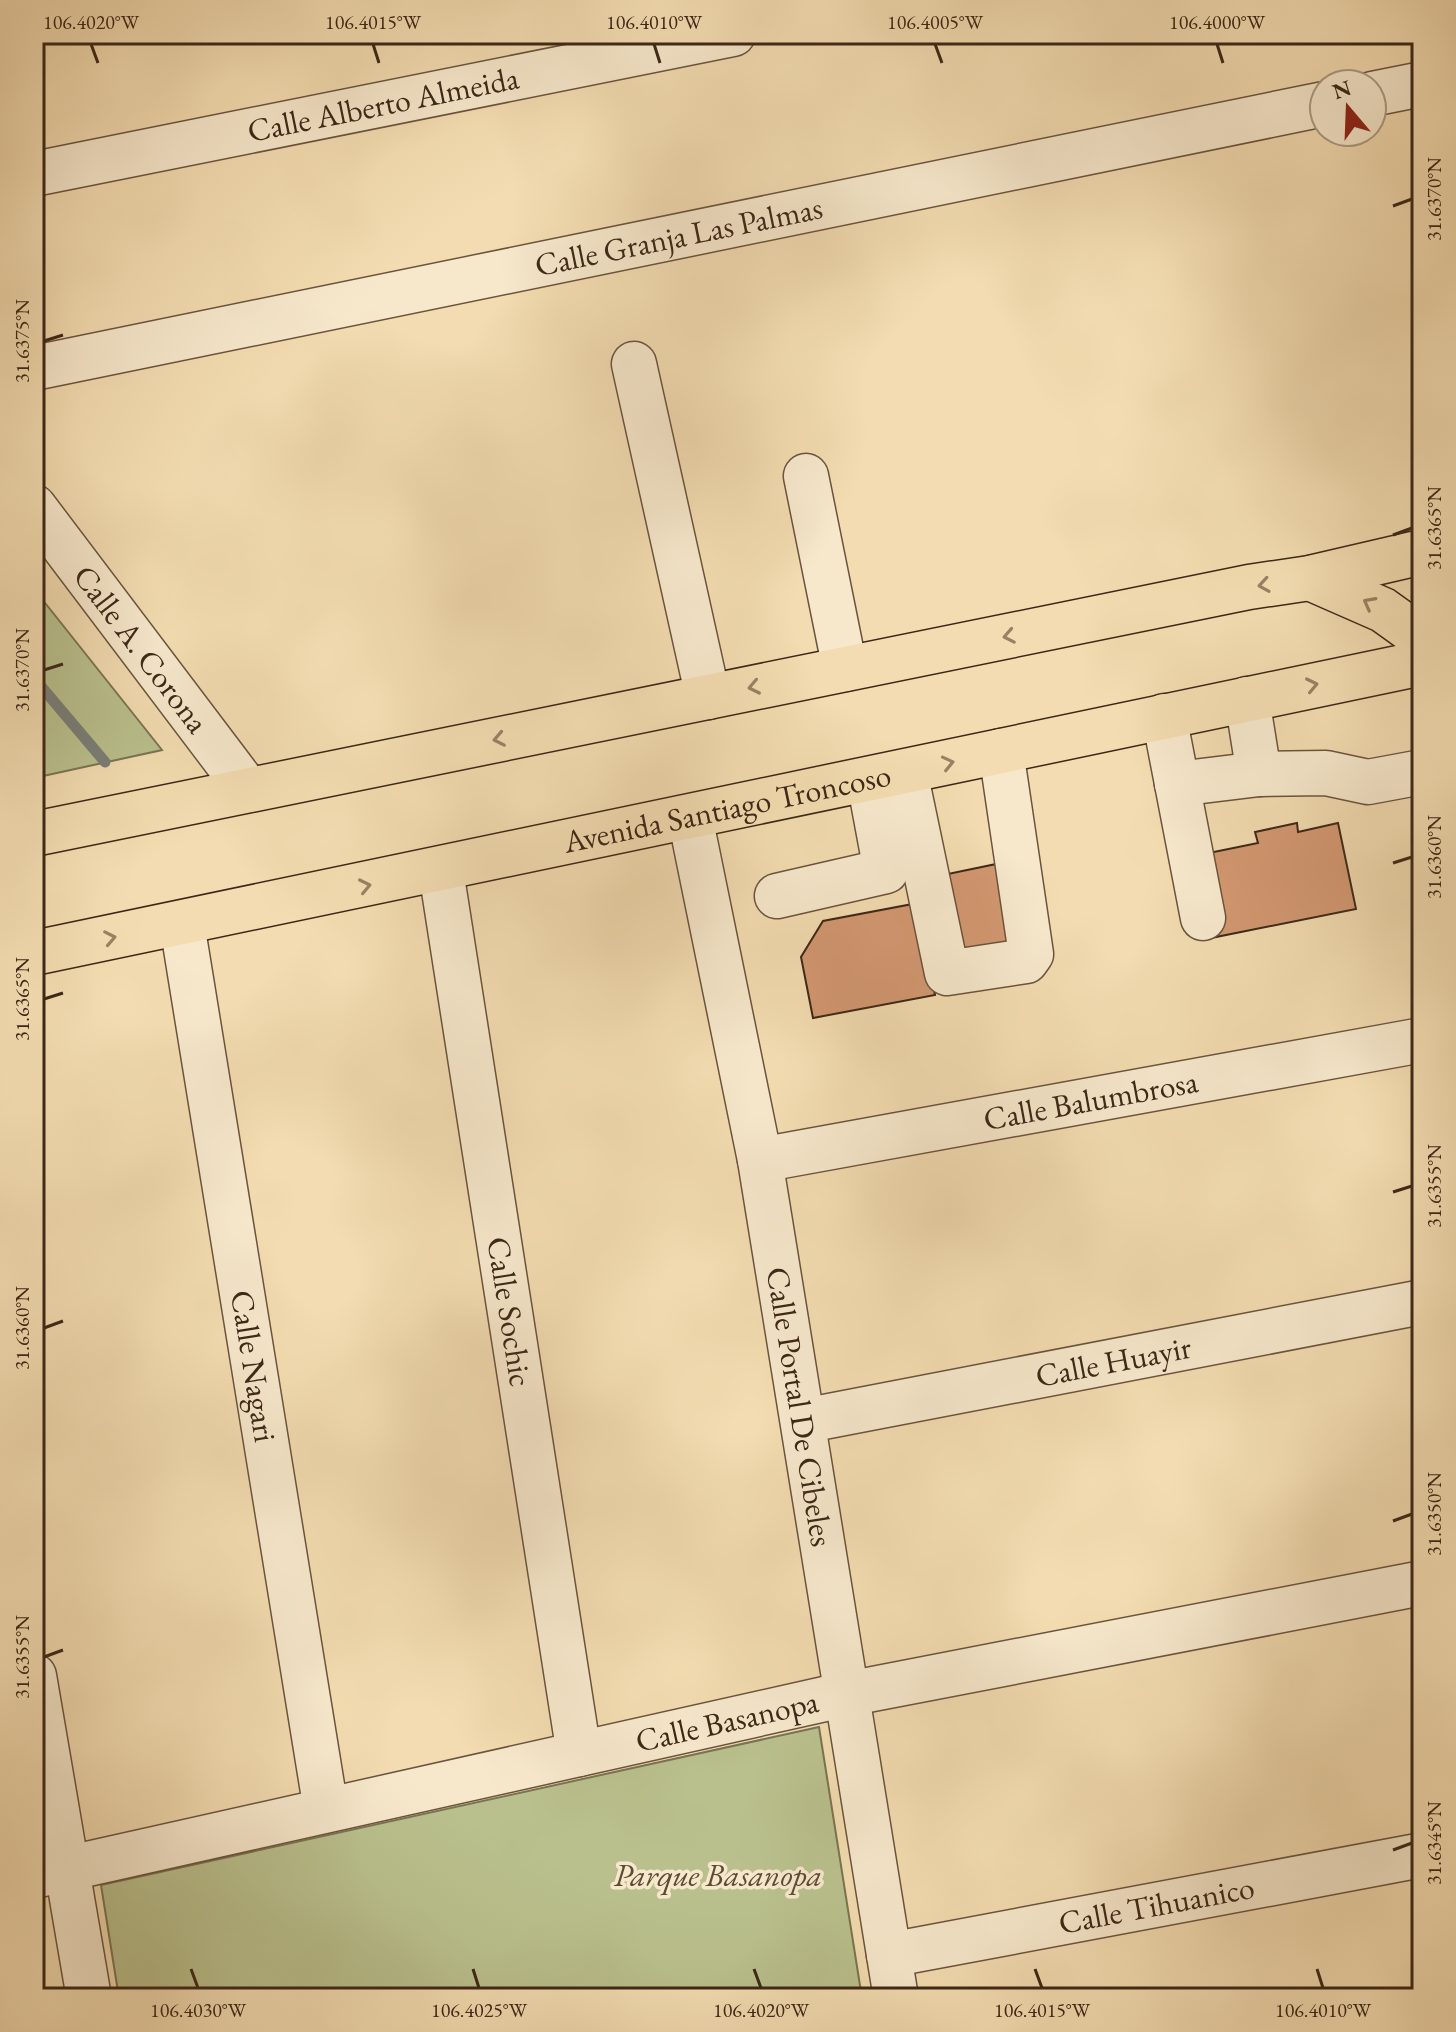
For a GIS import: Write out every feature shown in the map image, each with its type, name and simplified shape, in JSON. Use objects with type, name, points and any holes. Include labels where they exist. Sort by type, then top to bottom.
[{"type":"main road","points":[[34,834],[1249,587],[1310,578],[1422,552]]},
{"type":"main road","points":[[1310,578],[1383,610],[1422,638]]},
{"type":"main road","name":"Avenida Santiago Troncoso","points":[[34,953],[441,871],[1422,663]]},
{"type":"street","name":"Calle Alberto Almeida","points":[[34,174],[733,34]]},
{"type":"street","points":[[1388,91],[1422,84]]},
{"type":"street","name":"Calle Granja Las Palmas","points":[[34,368],[1308,107]]},
{"type":"street","points":[[634,364],[708,697]]},
{"type":"street","points":[[806,476],[845,669]]},
{"type":"street","name":"Calle A. Corona","points":[[34,507],[248,790]]},
{"type":"street","points":[[1247,699],[1259,774]]},
{"type":"street","points":[[1164,716],[1203,918]]},
{"type":"street","points":[[887,776],[947,973],[1026,961],[1031,954],[1001,751]]},
{"type":"street","points":[[1177,784],[1259,774],[1326,773],[1368,782],[1422,772]]},
{"type":"street","points":[[777,896],[886,871],[887,776]]},
{"type":"street","name":"Calle Portal De Cibeles","points":[[690,817],[760,1160],[896,1998]]},
{"type":"street","name":"Calle Sochic","points":[[441,871],[579,1754]]},
{"type":"street","name":"Calle Nagari","points":[[182,924],[326,1810]]},
{"type":"street","name":"Calle Balumbrosa","points":[[760,1160],[1422,1040]]},
{"type":"street","name":"Calle Huayir","points":[[803,1421],[1422,1302]]},
{"type":"street","name":"Calle Basanopa","points":[[51,1872],[847,1694],[1422,1583]]},
{"type":"street","points":[[34,1676],[51,1872],[89,1998]]},
{"type":"street","name":"Calle Tihuanico","points":[[889,1955],[1422,1855]]},
{"type":"green space","points":[[34,589],[162,750],[34,778]]},
{"type":"green space","name":"Parque Basanopa","points":[[819,1727],[862,1998],[119,1998],[101,1885]]},
{"type":"building","points":[[1297,823],[1298,832],[1338,823],[1356,909],[1211,938],[1194,856],[1258,843],[1255,832]]},
{"type":"building","points":[[1001,863],[1017,940],[959,952],[943,875]]},
{"type":"building","points":[[918,903],[935,995],[813,1018],[801,957],[823,921]]},
{"type":"waterway","points":[[34,678],[105,762]]}]
